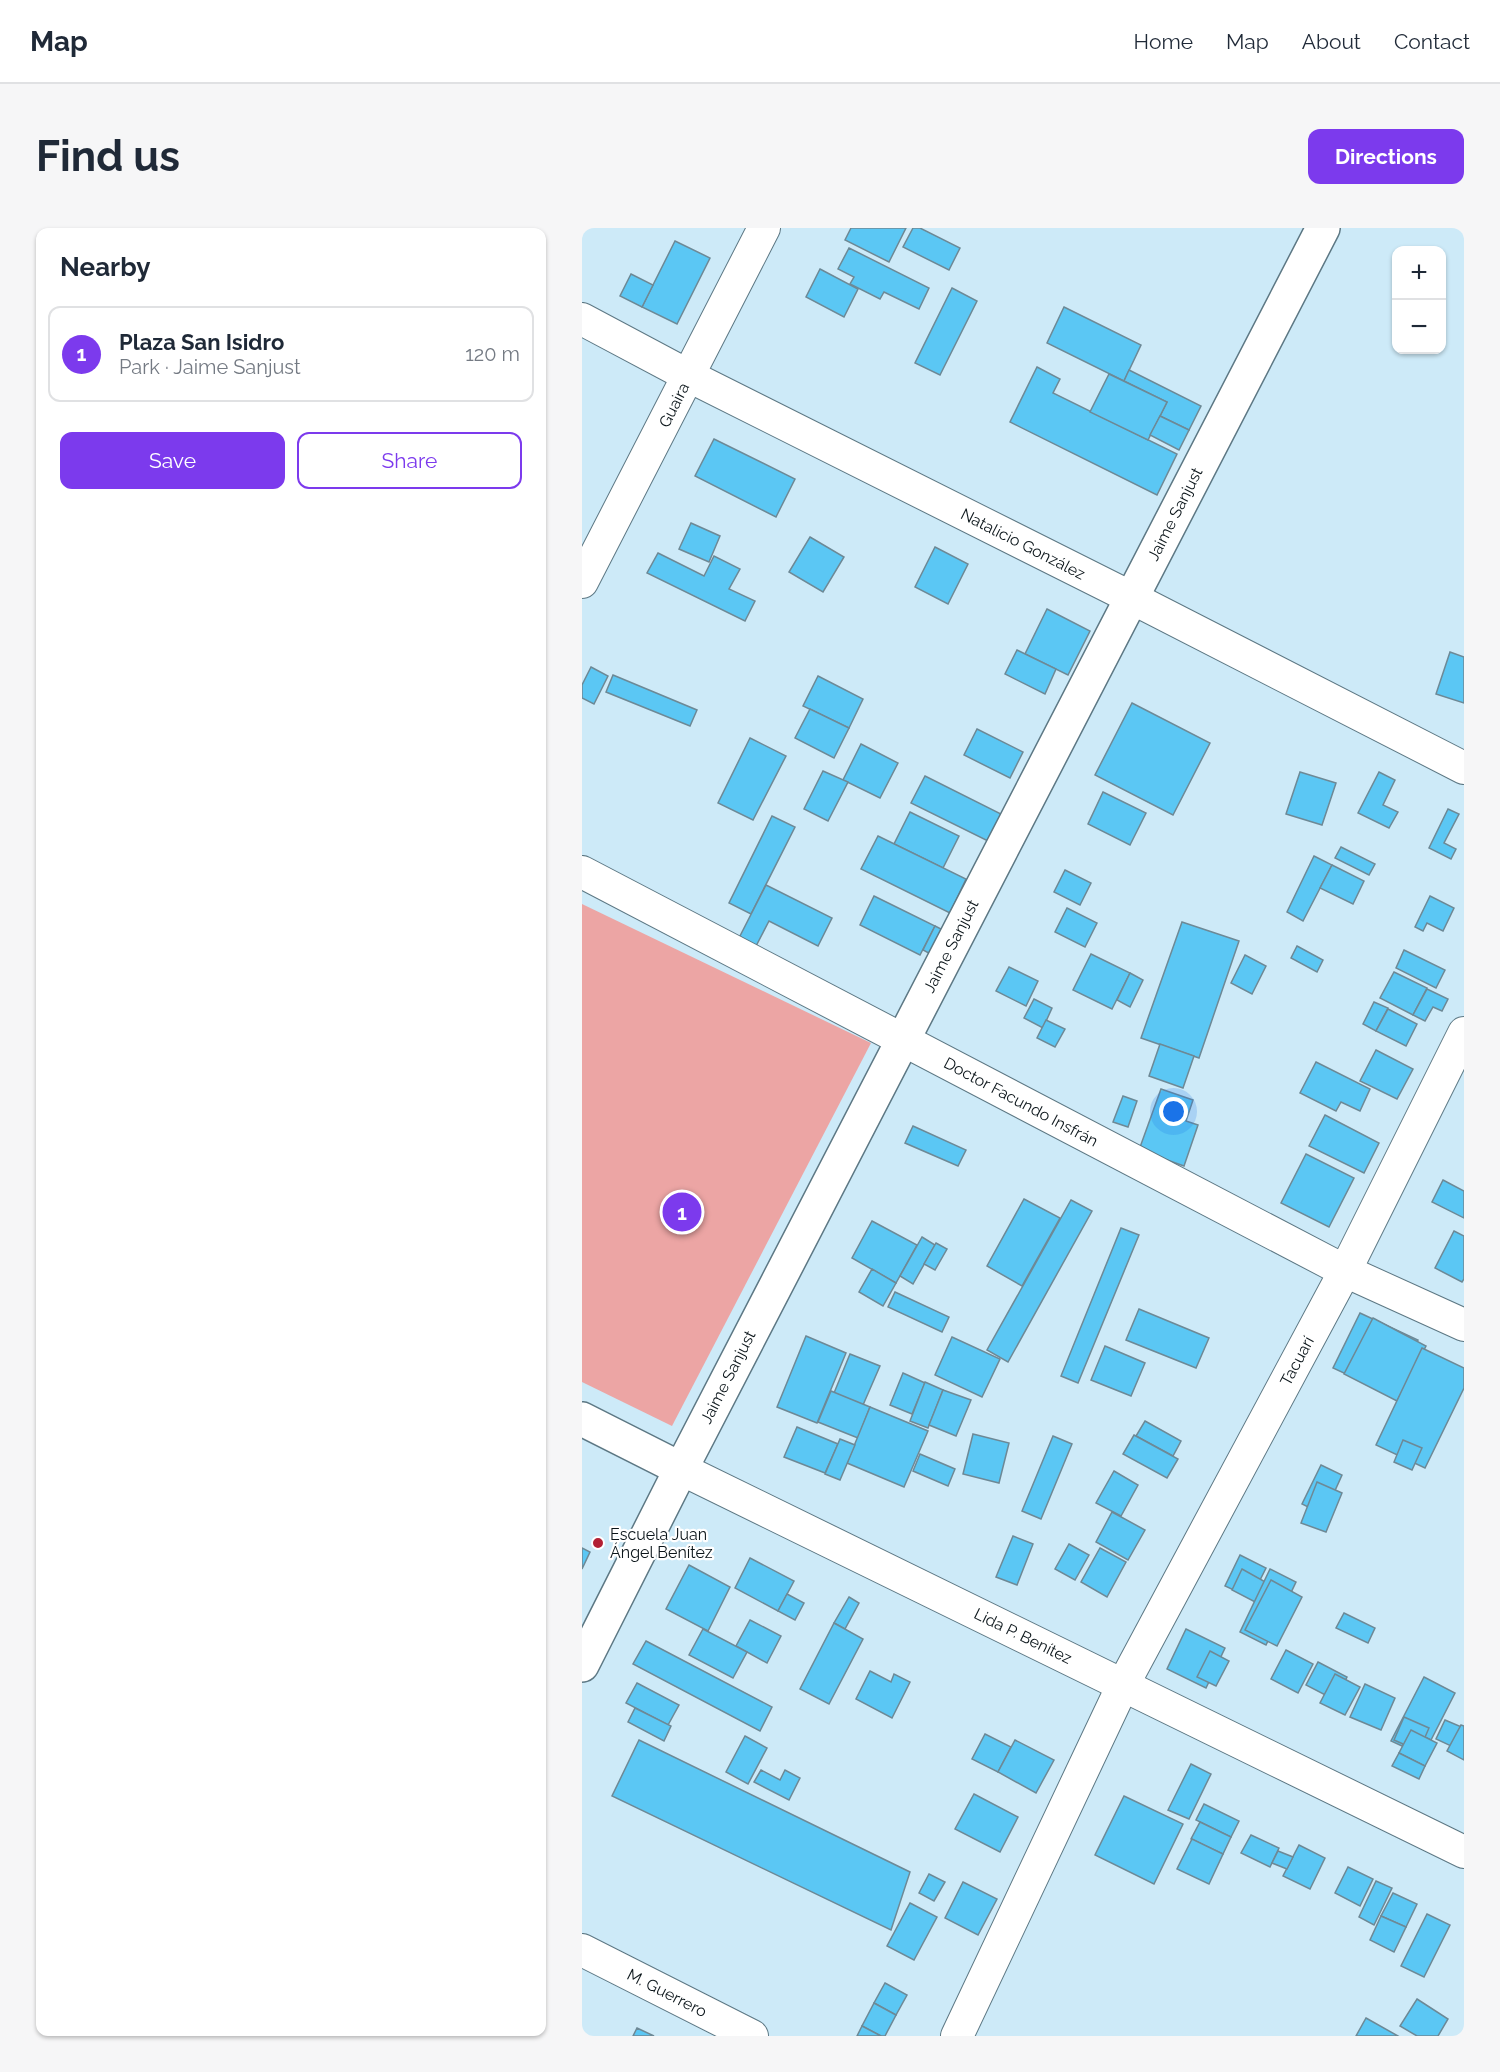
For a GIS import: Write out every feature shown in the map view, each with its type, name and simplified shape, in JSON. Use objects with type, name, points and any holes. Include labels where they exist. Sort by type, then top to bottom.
[{"type":"main road","name":"Jaime Sanjust","points":[[582,1665],[681,1469],[1323,228]]},
{"type":"main road","name":"Lida P. Benítez","points":[[582,1419],[681,1469]]},
{"type":"street","name":"Guaira","points":[[582,582],[764,228]]},
{"type":"street","name":"Natalicio González","points":[[582,319],[689,376],[1132,598],[1464,768]]},
{"type":"street","name":"Doctor Facundo Insfrán","points":[[582,872],[1345,1271],[1464,1324]]},
{"type":"street","name":"Tacuarí","points":[[957,2036],[1123,1685],[1345,1271],[1464,1033]]},
{"type":"street","name":"Lida P. Benítez","points":[[681,1469],[1464,1852]]},
{"type":"street","name":"M. Guerrero","points":[[582,1950],[752,2036]]},
{"type":"shaded area","points":[[582,904],[871,1043],[672,1426],[582,1382]]},
{"type":"building","points":[[851,228],[906,228],[889,262],[845,240]]},
{"type":"building","points":[[913,228],[920,228],[960,248],[949,270],[903,247]]},
{"type":"building","points":[[675,241],[710,258],[677,324],[642,307]]},
{"type":"building","points":[[849,248],[929,288],[919,309],[884,292],[880,299],[850,284],[854,277],[838,269]]},
{"type":"building","points":[[820,269],[858,289],[844,317],[806,297]]},
{"type":"building","points":[[631,274],[653,285],[642,307],[620,296]]},
{"type":"building","points":[[952,288],[977,301],[940,375],[915,363]]},
{"type":"building","points":[[1064,307],[1141,345],[1124,381],[1047,343]]},
{"type":"building","points":[[1037,367],[1060,379],[1053,393],[1177,454],[1157,495],[1010,422]]},
{"type":"building","points":[[1129,370],[1201,406],[1189,430],[1160,416],[1167,402],[1124,381]]},
{"type":"building","points":[[1109,374],[1167,402],[1148,440],[1090,412]]},
{"type":"building","points":[[1160,416],[1189,430],[1179,450],[1150,435]]},
{"type":"building","points":[[714,439],[795,479],[776,517],[695,476]]},
{"type":"building","points":[[691,523],[720,536],[709,562],[679,549]]},
{"type":"building","points":[[810,537],[844,557],[823,592],[789,572]]},
{"type":"building","points":[[935,547],[968,564],[948,604],[915,587]]},
{"type":"building","points":[[658,553],[704,576],[714,556],[740,569],[729,589],[755,601],[745,621],[647,573]]},
{"type":"building","points":[[1047,609],[1090,631],[1068,675],[1025,654]]},
{"type":"building","points":[[1017,650],[1056,669],[1045,694],[1005,674]]},
{"type":"building","points":[[1450,652],[1464,657],[1464,703],[1436,694]]},
{"type":"building","points":[[591,667],[608,676],[594,704],[582,698],[582,685]]},
{"type":"building","points":[[613,675],[697,710],[690,726],[606,692]]},
{"type":"building","points":[[818,676],[863,699],[849,728],[803,706]]},
{"type":"building","points":[[1132,703],[1210,743],[1173,815],[1095,775]]},
{"type":"building","points":[[810,709],[849,728],[834,758],[795,738]]},
{"type":"building","points":[[977,729],[1023,752],[1010,778],[964,755]]},
{"type":"building","points":[[750,738],[786,756],[753,820],[718,803]]},
{"type":"building","points":[[861,744],[898,763],[880,798],[843,780]]},
{"type":"building","points":[[823,771],[848,782],[828,821],[804,809]]},
{"type":"building","points":[[1300,772],[1336,783],[1322,825],[1286,814]]},
{"type":"building","points":[[1379,772],[1395,780],[1383,805],[1398,812],[1389,828],[1358,813]]},
{"type":"building","points":[[925,776],[1001,814],[988,841],[911,803]]},
{"type":"building","points":[[1103,792],[1146,813],[1130,845],[1088,824]]},
{"type":"building","points":[[1448,809],[1459,814],[1444,843],[1456,849],[1451,859],[1429,848]]},
{"type":"building","points":[[910,812],[959,836],[943,868],[894,844]]},
{"type":"building","points":[[772,816],[795,827],[751,914],[729,903]]},
{"type":"building","points":[[878,836],[966,879],[950,913],[861,869]]},
{"type":"building","points":[[1341,847],[1375,864],[1369,875],[1335,858]]},
{"type":"building","points":[[1314,856],[1332,865],[1303,921],[1287,912]]},
{"type":"building","points":[[1332,865],[1364,881],[1353,904],[1320,888]]},
{"type":"building","points":[[1065,870],[1091,883],[1080,905],[1054,892]]},
{"type":"building","points":[[766,885],[832,918],[818,946],[769,921],[755,948],[738,940]]},
{"type":"building","points":[[874,896],[935,926],[920,955],[860,925]]},
{"type":"building","points":[[1430,896],[1454,908],[1443,931],[1427,923],[1423,931],[1415,927]]},
{"type":"building","points":[[1067,908],[1097,923],[1085,947],[1055,932]]},
{"type":"building","points":[[1182,922],[1239,941],[1199,1058],[1141,1038]]},
{"type":"building","points":[[935,926],[949,933],[936,957],[923,950]]},
{"type":"building","points":[[1297,946],[1323,960],[1317,972],[1291,958]]},
{"type":"building","points":[[1404,950],[1445,970],[1436,988],[1396,968]]},
{"type":"building","points":[[1091,954],[1130,973],[1112,1009],[1073,990]]},
{"type":"building","points":[[1245,955],[1266,966],[1252,994],[1231,983]]},
{"type":"building","points":[[1009,967],[1038,981],[1026,1006],[996,991]]},
{"type":"building","points":[[1394,972],[1427,988],[1413,1015],[1380,998]]},
{"type":"building","points":[[1130,973],[1143,980],[1130,1007],[1117,1000]]},
{"type":"building","points":[[1427,989],[1448,999],[1442,1011],[1433,1007],[1425,1021],[1413,1015]]},
{"type":"building","points":[[1034,999],[1052,1008],[1043,1028],[1024,1018]]},
{"type":"building","points":[[1374,1002],[1388,1008],[1376,1031],[1363,1024]]},
{"type":"building","points":[[1388,1009],[1417,1024],[1406,1046],[1376,1031]]},
{"type":"building","points":[[1046,1020],[1065,1029],[1055,1047],[1037,1038]]},
{"type":"building","points":[[1160,1044],[1194,1056],[1183,1088],[1149,1076]]},
{"type":"building","points":[[1376,1050],[1413,1069],[1397,1099],[1360,1081]]},
{"type":"building","points":[[1316,1062],[1370,1089],[1360,1111],[1341,1102],[1336,1111],[1300,1093]]},
{"type":"building","points":[[1161,1089],[1193,1100],[1186,1121],[1198,1125],[1184,1166],[1139,1150]]},
{"type":"building","points":[[1123,1096],[1137,1101],[1128,1127],[1113,1122]]},
{"type":"building","points":[[1325,1115],[1379,1143],[1364,1173],[1309,1146]]},
{"type":"building","points":[[913,1126],[966,1150],[958,1166],[905,1143]]},
{"type":"building","points":[[1306,1154],[1354,1178],[1329,1227],[1281,1203]]},
{"type":"building","points":[[1443,1180],[1464,1191],[1464,1218],[1432,1202]]},
{"type":"building","points":[[1024,1199],[1060,1218],[1022,1286],[987,1266]]},
{"type":"building","points":[[1071,1200],[1092,1211],[1008,1362],[987,1350]]},
{"type":"building","points":[[872,1221],[917,1245],[896,1283],[852,1258]]},
{"type":"building","points":[[1121,1228],[1139,1235],[1078,1383],[1061,1376]]},
{"type":"building","points":[[1454,1231],[1464,1236],[1464,1279],[1462,1282],[1435,1268]]},
{"type":"building","points":[[922,1237],[935,1245],[913,1284],[900,1276]]},
{"type":"building","points":[[936,1243],[947,1249],[935,1270],[924,1264]]},
{"type":"building","points":[[872,1269],[896,1283],[883,1306],[859,1292]]},
{"type":"building","points":[[895,1292],[949,1317],[942,1332],[888,1307]]},
{"type":"building","points":[[1139,1309],[1209,1338],[1196,1368],[1126,1340]]},
{"type":"building","points":[[1360,1313],[1418,1340],[1391,1395],[1333,1368]]},
{"type":"building","points":[[1373,1318],[1426,1346],[1397,1401],[1344,1374]]},
{"type":"building","points":[[806,1336],[846,1353],[817,1423],[777,1407]]},
{"type":"building","points":[[952,1337],[1000,1359],[982,1397],[935,1375]]},
{"type":"building","points":[[1105,1346],[1145,1363],[1131,1396],[1091,1380]]},
{"type":"building","points":[[1422,1348],[1464,1368],[1464,1388],[1425,1468],[1376,1445]]},
{"type":"building","points":[[850,1354],[880,1366],[863,1405],[834,1393]]},
{"type":"building","points":[[903,1373],[925,1383],[912,1414],[890,1405]]},
{"type":"building","points":[[925,1382],[943,1390],[928,1428],[910,1421]]},
{"type":"building","points":[[943,1390],[971,1400],[956,1436],[929,1425]]},
{"type":"building","points":[[831,1391],[870,1407],[858,1438],[818,1422]]},
{"type":"building","points":[[870,1407],[928,1431],[904,1487],[847,1463]]},
{"type":"building","points":[[1145,1421],[1181,1441],[1173,1456],[1136,1436]]},
{"type":"building","points":[[797,1427],[838,1444],[825,1473],[784,1457]]},
{"type":"building","points":[[973,1434],[1009,1443],[999,1483],[963,1474]]},
{"type":"building","points":[[1134,1435],[1178,1459],[1167,1478],[1123,1454]]},
{"type":"building","points":[[1053,1436],[1072,1444],[1041,1519],[1022,1511]]},
{"type":"building","points":[[840,1439],[855,1445],[840,1480],[825,1474]]},
{"type":"building","points":[[1403,1440],[1422,1448],[1412,1470],[1394,1462]]},
{"type":"building","points":[[920,1454],[955,1469],[948,1486],[913,1471]]},
{"type":"building","points":[[1321,1465],[1342,1475],[1324,1515],[1302,1504]]},
{"type":"building","points":[[1114,1471],[1138,1485],[1121,1516],[1096,1503]]},
{"type":"building","points":[[1317,1482],[1342,1493],[1326,1532],[1301,1523]]},
{"type":"building","points":[[1112,1512],[1145,1530],[1128,1560],[1096,1542]]},
{"type":"building","points":[[1013,1536],[1033,1544],[1017,1585],[996,1577]]},
{"type":"building","points":[[1069,1544],[1089,1555],[1075,1580],[1055,1569]]},
{"type":"building","points":[[582,1548],[590,1552],[582,1569]]},
{"type":"building","points":[[1100,1548],[1126,1562],[1107,1597],[1081,1582]]},
{"type":"building","points":[[1240,1555],[1266,1568],[1251,1598],[1225,1586]]},
{"type":"building","points":[[750,1558],[794,1581],[778,1611],[735,1588]]},
{"type":"building","points":[[689,1565],[730,1587],[708,1631],[666,1609]]},
{"type":"building","points":[[1242,1569],[1269,1584],[1259,1604],[1232,1590]]},
{"type":"building","points":[[1270,1569],[1296,1582],[1266,1645],[1240,1632]]},
{"type":"building","points":[[1271,1580],[1302,1597],[1277,1646],[1245,1630]]},
{"type":"building","points":[[787,1594],[804,1603],[795,1620],[778,1611]]},
{"type":"building","points":[[849,1597],[859,1603],[845,1629],[834,1623]]},
{"type":"building","points":[[1344,1613],[1375,1628],[1368,1643],[1336,1628]]},
{"type":"building","points":[[750,1620],[781,1636],[767,1663],[736,1646]]},
{"type":"building","points":[[834,1623],[863,1639],[829,1704],[800,1689]]},
{"type":"building","points":[[703,1629],[747,1652],[733,1678],[689,1655]]},
{"type":"building","points":[[1186,1629],[1225,1648],[1206,1688],[1167,1669]]},
{"type":"building","points":[[646,1641],[772,1707],[760,1731],[633,1664]]},
{"type":"building","points":[[1286,1650],[1313,1664],[1298,1693],[1271,1679]]},
{"type":"building","points":[[1210,1651],[1229,1661],[1216,1686],[1197,1677]]},
{"type":"building","points":[[1318,1662],[1347,1677],[1335,1700],[1306,1685]]},
{"type":"building","points":[[870,1671],[891,1682],[894,1674],[910,1682],[892,1718],[856,1699]]},
{"type":"building","points":[[1335,1674],[1360,1687],[1345,1715],[1320,1703]]},
{"type":"building","points":[[1424,1677],[1455,1693],[1431,1740],[1411,1730],[1402,1746],[1391,1741]]},
{"type":"building","points":[[637,1683],[679,1705],[668,1725],[626,1703]]},
{"type":"building","points":[[1365,1684],[1395,1698],[1381,1730],[1350,1717]]},
{"type":"building","points":[[635,1708],[671,1726],[664,1741],[628,1722]]},
{"type":"building","points":[[1404,1717],[1429,1728],[1419,1751],[1394,1740]]},
{"type":"building","points":[[1445,1720],[1464,1728],[1464,1752],[1436,1739]]},
{"type":"building","points":[[1461,1725],[1464,1726],[1464,1760],[1447,1751]]},
{"type":"building","points":[[1411,1730],[1437,1743],[1425,1766],[1399,1753]]},
{"type":"building","points":[[985,1734],[1011,1747],[998,1772],[972,1759]]},
{"type":"building","points":[[745,1736],[767,1748],[748,1784],[726,1772]]},
{"type":"building","points":[[639,1740],[910,1872],[891,1930],[612,1796]]},
{"type":"building","points":[[1015,1740],[1054,1760],[1036,1793],[998,1772]]},
{"type":"building","points":[[1399,1753],[1425,1766],[1419,1779],[1392,1766]]},
{"type":"building","points":[[1191,1764],[1211,1774],[1189,1819],[1168,1810]]},
{"type":"building","points":[[761,1770],[780,1780],[785,1770],[800,1778],[789,1800],[754,1782]]},
{"type":"building","points":[[974,1794],[1018,1817],[1000,1852],[955,1829]]},
{"type":"building","points":[[1124,1796],[1183,1824],[1154,1884],[1095,1855]]},
{"type":"building","points":[[1204,1804],[1239,1821],[1231,1837],[1196,1820]]},
{"type":"building","points":[[1200,1822],[1231,1837],[1223,1854],[1191,1839]]},
{"type":"building","points":[[1251,1835],[1279,1848],[1270,1867],[1241,1853]]},
{"type":"building","points":[[1192,1839],[1223,1854],[1209,1884],[1177,1869]]},
{"type":"building","points":[[1299,1845],[1325,1858],[1310,1889],[1283,1876]]},
{"type":"building","points":[[1278,1851],[1293,1857],[1287,1869],[1272,1863]]},
{"type":"building","points":[[1348,1867],[1373,1879],[1360,1906],[1335,1893]]},
{"type":"building","points":[[929,1874],[945,1882],[934,1901],[919,1893]]},
{"type":"building","points":[[1376,1881],[1392,1888],[1374,1925],[1359,1917]]},
{"type":"building","points":[[963,1882],[997,1899],[978,1935],[945,1918]]},
{"type":"building","points":[[1393,1893],[1417,1904],[1406,1927],[1381,1916]]},
{"type":"building","points":[[910,1903],[937,1917],[914,1960],[887,1946]]},
{"type":"building","points":[[1427,1914],[1450,1925],[1424,1977],[1401,1966]]},
{"type":"building","points":[[1381,1916],[1406,1927],[1394,1952],[1370,1940]]},
{"type":"building","points":[[885,1983],[907,1995],[896,2015],[874,2003]]},
{"type":"building","points":[[1417,1999],[1448,2019],[1438,2036],[1417,2036],[1400,2026]]},
{"type":"building","points":[[874,2003],[896,2015],[885,2036],[862,2026]]},
{"type":"building","points":[[1366,2018],[1398,2036],[1356,2036]]},
{"type":"building","points":[[862,2026],[881,2036],[857,2036]]},
{"type":"building","points":[[637,2028],[654,2036],[633,2036]]},
{"type":"place","name":"Plaza San Isidro","points":[[682,1212]]},
{"type":"place","name":"Escuela Juan Ángel Benítez","points":[[598,1543]]}]
